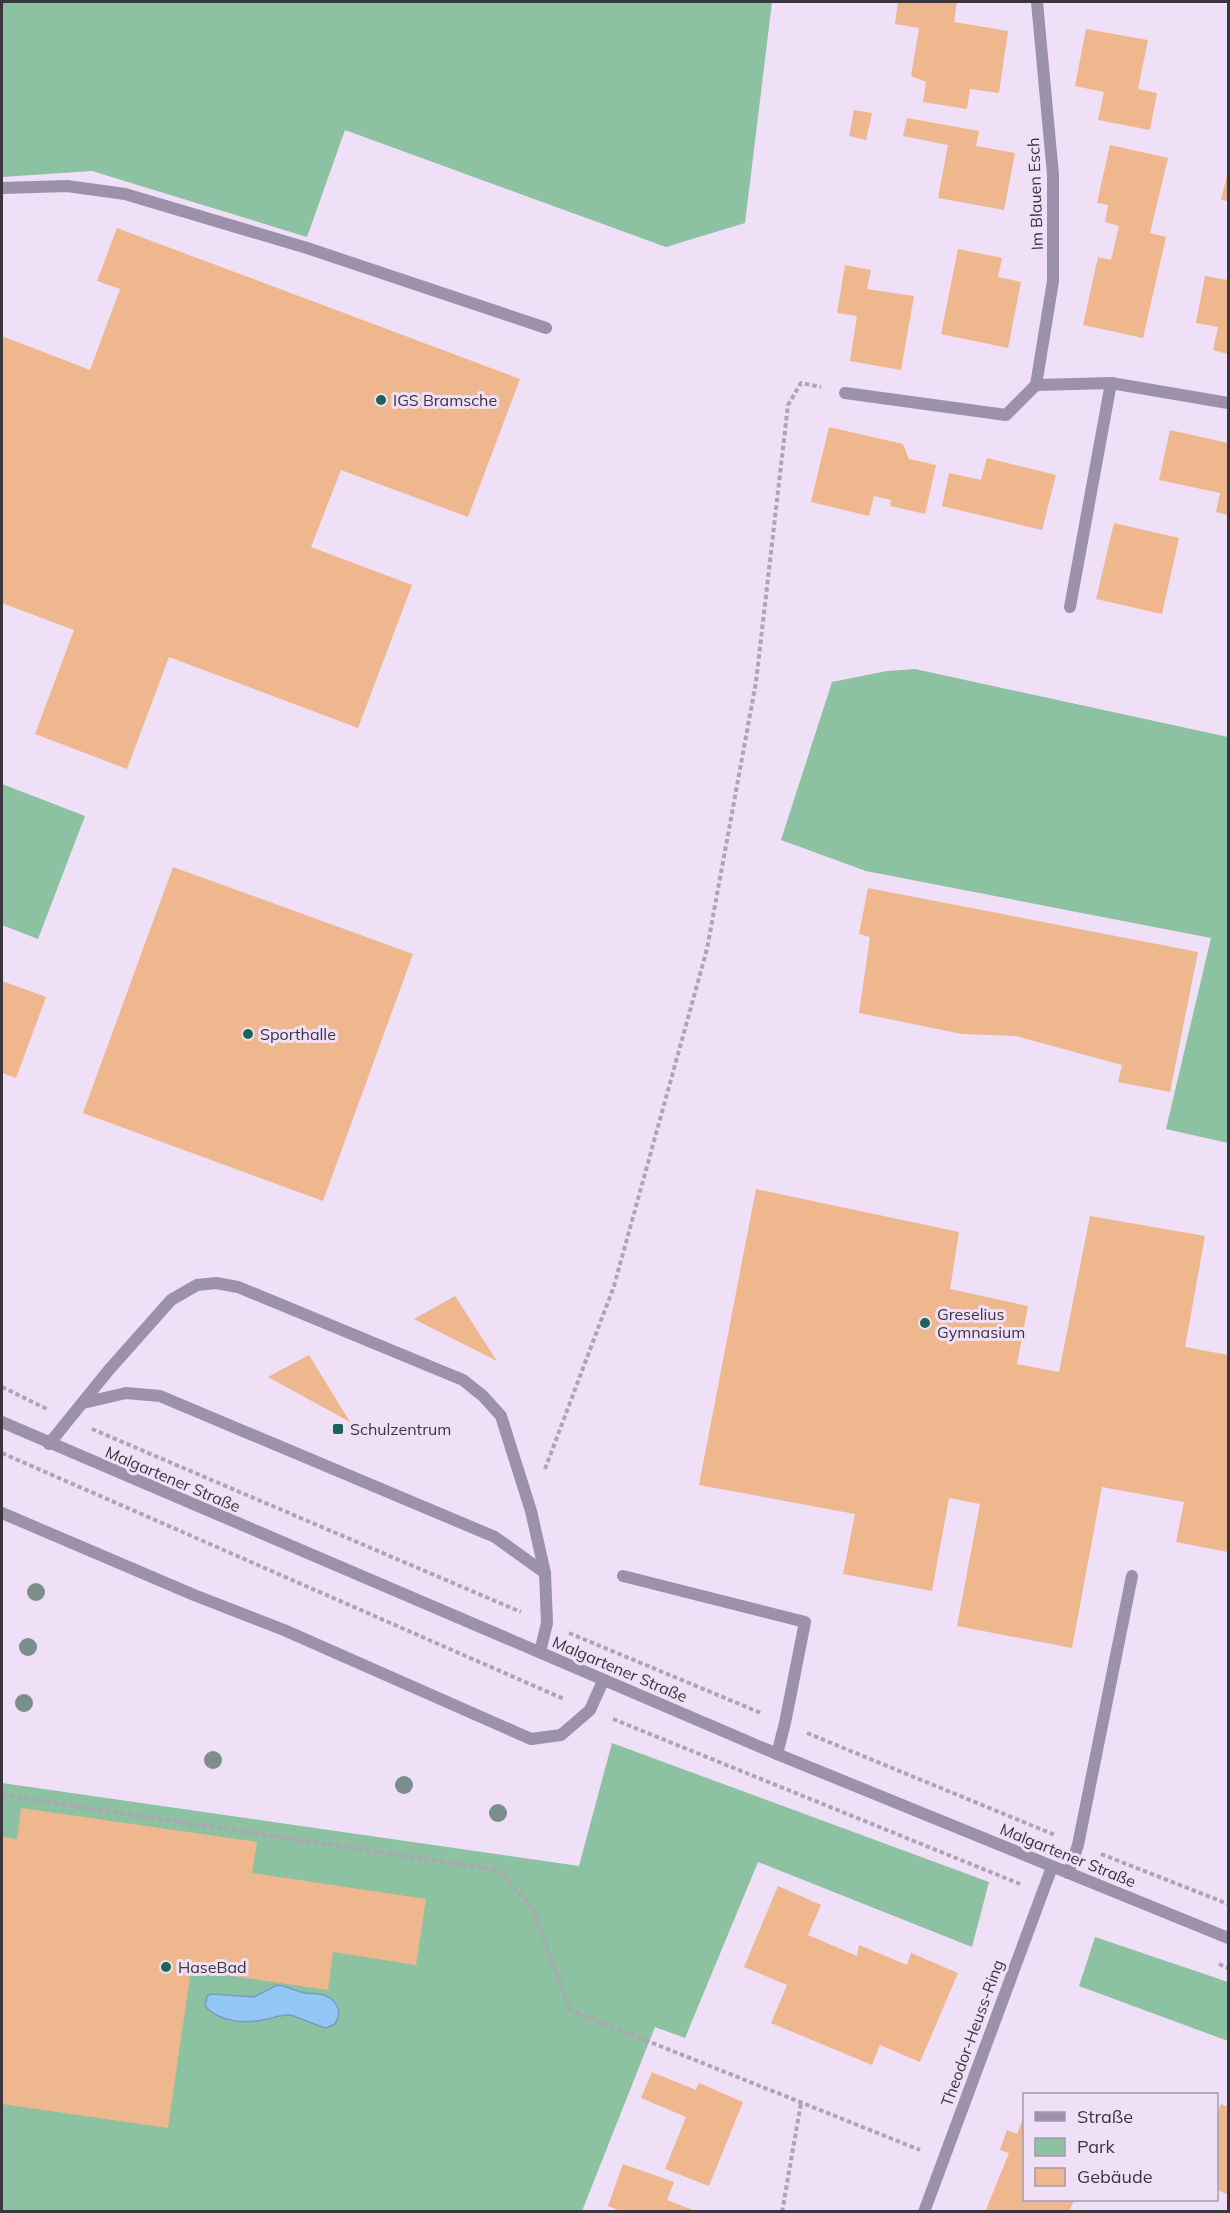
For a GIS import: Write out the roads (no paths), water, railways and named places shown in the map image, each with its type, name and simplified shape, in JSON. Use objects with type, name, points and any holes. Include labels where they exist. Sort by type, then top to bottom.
[{"type":"street","name":"Im Blauen Esch","points":[[1036,2],[1053,175],[1053,281],[1036,385]]},
{"type":"street","points":[[2,188],[67,186],[125,194],[307,248],[546,328]]},
{"type":"street","points":[[1070,607],[1111,382]]},
{"type":"street","points":[[845,393],[1006,416],[1036,385],[1111,382],[1228,403]]},
{"type":"street","points":[[49,1444],[108,1371],[171,1300],[197,1285],[216,1283],[238,1287],[463,1380],[483,1396],[501,1416],[531,1511],[545,1573],[547,1623],[540,1652]]},
{"type":"street","points":[[83,1403],[126,1393],[160,1396],[495,1537],[545,1573]]},
{"type":"street","name":"Malgartener Straße","points":[[2,1422],[603,1681],[1228,1938]]},
{"type":"street","points":[[2,1513],[194,1595],[284,1630],[531,1739],[561,1735],[590,1710],[603,1681]]},
{"type":"street","points":[[623,1576],[805,1622],[777,1754]]},
{"type":"street","points":[[1068,1873],[1078,1845],[1132,1576]]},
{"type":"street","name":"Theodor-Heuss-Ring","points":[[924,2211],[1052,1867]]},
{"type":"water","points":[[277,1985],[330,1998],[339,2014],[335,2024],[326,2028],[290,2015],[255,2021],[231,2020],[216,2015],[205,2006],[207,1996],[212,1994],[254,1997]]},
{"type":"place","name":"IGS Bramsche","points":[[381,400]]},
{"type":"place","name":"Sporthalle","points":[[248,1034]]},
{"type":"place","name":"Greselius Gymnasium","points":[[925,1323]]},
{"type":"place","name":"Schulzentrum","points":[[338,1429]]},
{"type":"place","name":"HaseBad","points":[[166,1967]]}]
